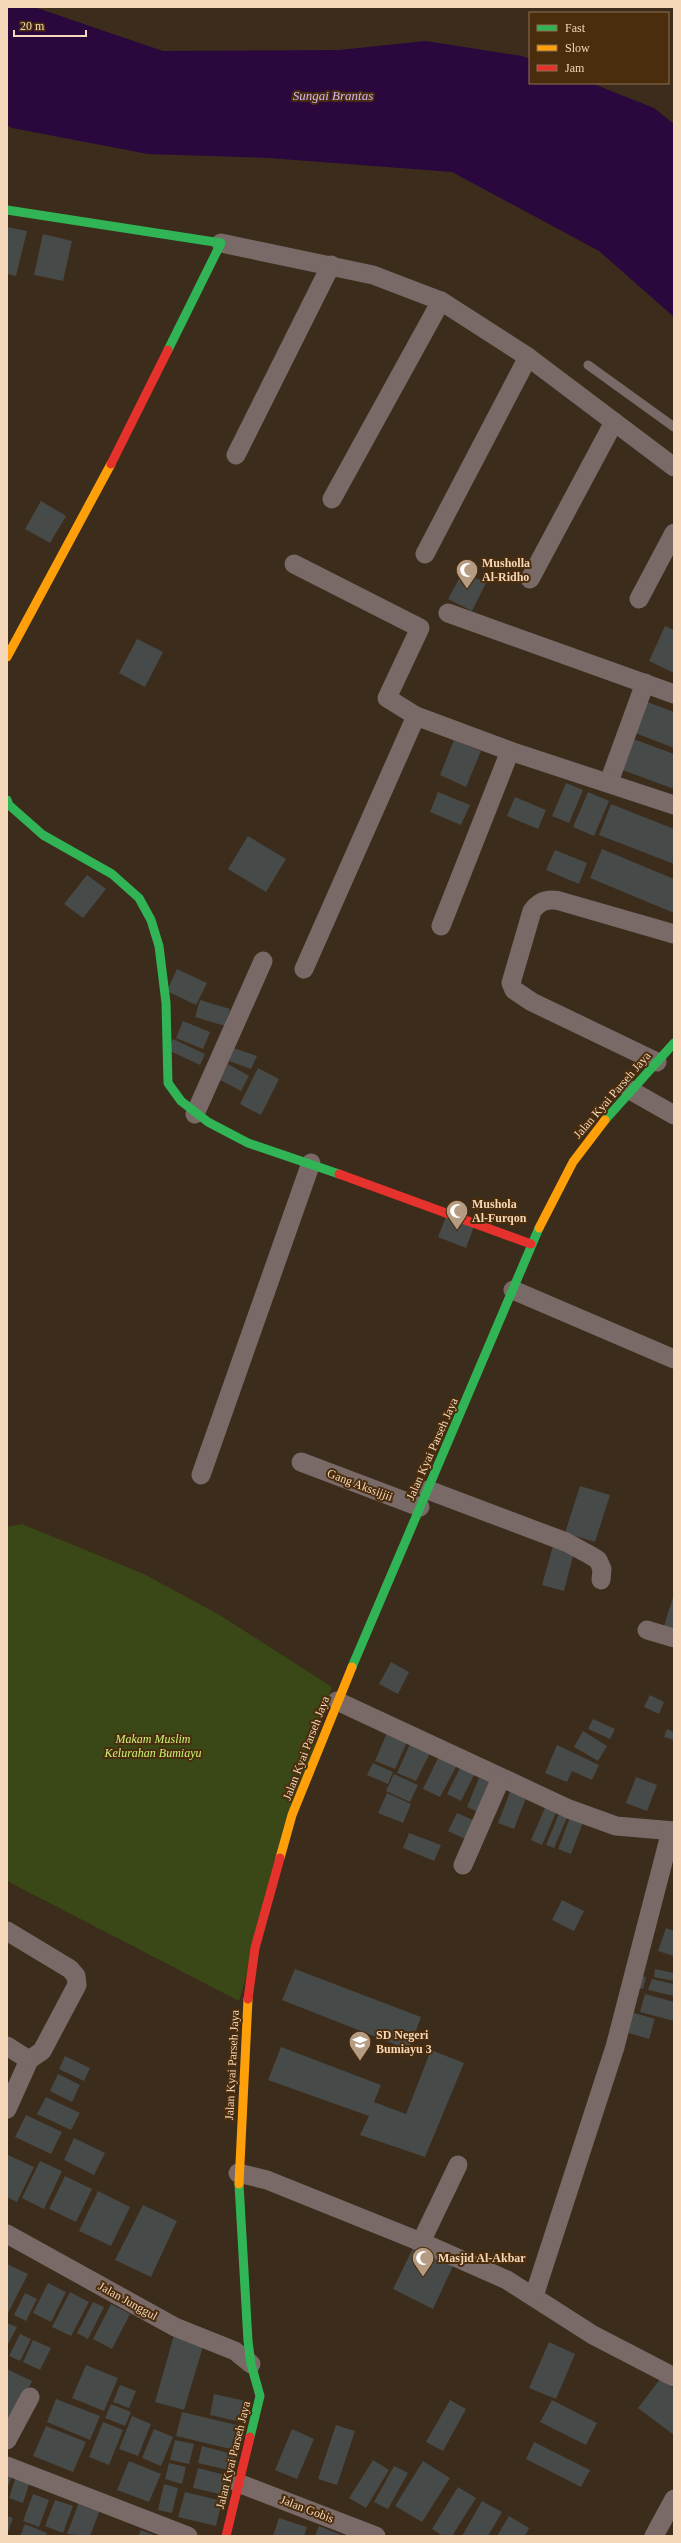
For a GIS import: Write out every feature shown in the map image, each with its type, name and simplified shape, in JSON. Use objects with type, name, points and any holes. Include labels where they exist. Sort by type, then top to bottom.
[{"type":"street","points":[[7,210],[221,243],[331,265],[373,276],[441,301],[528,357],[674,467]]},
{"type":"street","points":[[7,657],[99,488],[221,243]]},
{"type":"street","points":[[236,455],[331,265]]},
{"type":"street","points":[[332,499],[441,301]]},
{"type":"street","points":[[425,554],[528,357]]},
{"type":"street","points":[[530,579],[614,422]]},
{"type":"street","points":[[639,599],[674,533]]},
{"type":"street","points":[[294,564],[420,628],[387,698],[416,716],[510,751],[609,782],[674,805]]},
{"type":"street","points":[[448,613],[674,694]]},
{"type":"street","points":[[609,782],[645,683]]},
{"type":"street","points":[[304,969],[416,716]]},
{"type":"street","points":[[441,926],[510,751]]},
{"type":"street","points":[[8,803],[41,834],[123,881],[142,903],[159,940],[165,981],[168,1083],[176,1096],[195,1114],[223,1131],[261,1149],[311,1163],[531,1244]]},
{"type":"street","points":[[657,1062],[532,1002],[514,990],[510,983],[532,911],[540,902],[546,900],[563,902],[674,934]]},
{"type":"street","points":[[195,1114],[263,961]]},
{"type":"street","name":"Jalan Kyai Parseh Jaya","points":[[226,2536],[260,2396],[251,2364],[238,2173],[248,2000],[255,1948],[292,1815],[337,1701],[513,1290],[531,1244],[573,1162],[596,1130],[630,1090],[674,1043]]},
{"type":"street","points":[[630,1090],[674,1114]]},
{"type":"street","points":[[201,1475],[311,1163]]},
{"type":"street","points":[[513,1290],[674,1359]]},
{"type":"street","name":"Gang Akssijjii","points":[[301,1462],[420,1507]]},
{"type":"street","points":[[428,1490],[578,1548],[598,1560],[602,1569],[601,1580]]},
{"type":"street","points":[[647,1630],[674,1638]]},
{"type":"street","points":[[337,1701],[569,1809],[616,1826],[673,1831],[614,2047],[534,2296]]},
{"type":"street","points":[[463,1865],[501,1778]]},
{"type":"street","points":[[7,1931],[70,1969],[76,1976],[77,1985],[42,2051],[29,2060],[7,2110]]},
{"type":"street","points":[[7,2046],[29,2060]]},
{"type":"street","points":[[421,2242],[458,2165]]},
{"type":"street","points":[[238,2173],[267,2180],[421,2242],[506,2280],[534,2296],[593,2335],[674,2377]]},
{"type":"street","name":"Jalan Junggul","points":[[7,2234],[175,2327],[236,2351],[251,2364]]},
{"type":"street","points":[[7,2440],[30,2397]]},
{"type":"street","points":[[7,2466],[188,2536]]},
{"type":"street","name":"Jalan Gobis","points":[[238,2483],[376,2536]]},
{"type":"street","points":[[654,2536],[674,2499]]},
{"type":"lane","points":[[588,365],[674,427]]},
{"type":"green space","name":"Makam Muslim Kelurahan Bumiayu","points":[[22,1524],[144,1574],[218,1614],[332,1687],[239,2001],[7,1881],[7,1527]]},
{"type":"water","name":"Sungai Brantas","points":[[7,7],[34,7],[163,51],[339,50],[426,41],[522,56],[529,59],[529,84],[594,84],[654,108],[674,124],[674,317],[599,251],[452,172],[269,158],[148,154],[12,128],[7,125]]},
{"type":"building","points":[[7,227],[27,231],[16,276],[7,274]]},
{"type":"building","points":[[43,234],[72,241],[63,281],[34,275]]},
{"type":"building","points":[[41,501],[66,516],[50,543],[25,529]]},
{"type":"building","name":"Musholla Al-Ridho","points":[[461,575],[487,581],[472,611],[448,599]]},
{"type":"building","points":[[665,626],[674,630],[674,673],[649,661]]},
{"type":"building","points":[[137,639],[163,652],[145,687],[119,673]]},
{"type":"building","points":[[642,700],[674,712],[674,748],[630,731]]},
{"type":"building","points":[[628,737],[674,754],[674,789],[617,768]]},
{"type":"building","points":[[454,740],[481,751],[466,787],[440,775]]},
{"type":"building","points":[[566,783],[583,790],[569,823],[552,816]]},
{"type":"building","points":[[438,792],[470,805],[461,825],[430,812]]},
{"type":"building","points":[[588,792],[609,801],[594,836],[573,827]]},
{"type":"building","points":[[515,797],[546,810],[538,829],[507,816]]},
{"type":"building","points":[[611,804],[674,829],[674,864],[599,835]]},
{"type":"building","points":[[248,836],[286,859],[266,892],[228,869]]},
{"type":"building","points":[[602,849],[674,879],[674,913],[590,878]]},
{"type":"building","points":[[555,850],[587,863],[579,884],[546,870]]},
{"type":"building","points":[[87,875],[106,889],[83,918],[64,904]]},
{"type":"building","points":[[177,969],[207,983],[196,1005],[167,991]]},
{"type":"building","points":[[200,1000],[230,1009],[225,1026],[195,1017]]},
{"type":"building","points":[[183,1021],[210,1032],[203,1049],[176,1038]]},
{"type":"building","points":[[173,1039],[205,1054],[200,1065],[168,1050]]},
{"type":"building","points":[[234,1048],[257,1056],[251,1069],[229,1061]]},
{"type":"building","points":[[228,1064],[249,1076],[241,1091],[220,1080]]},
{"type":"building","points":[[258,1068],[279,1079],[261,1115],[240,1104]]},
{"type":"building","name":"Mushola Al-Furqon","points":[[447,1214],[475,1224],[466,1248],[438,1237]]},
{"type":"building","points":[[580,1486],[610,1495],[595,1542],[565,1533]]},
{"type":"building","points":[[553,1546],[574,1552],[564,1591],[542,1585]]},
{"type":"building","points":[[674,1594],[674,1633],[663,1629]]},
{"type":"building","points":[[391,1662],[409,1672],[398,1694],[379,1684]]},
{"type":"building","points":[[650,1695],[664,1702],[659,1714],[644,1707]]},
{"type":"building","points":[[593,1719],[615,1729],[610,1739],[588,1729]]},
{"type":"building","points":[[667,1729],[674,1732],[674,1740],[664,1737]]},
{"type":"building","points":[[583,1731],[607,1746],[598,1761],[574,1747]]},
{"type":"building","points":[[387,1733],[407,1742],[395,1769],[375,1761]]},
{"type":"building","points":[[410,1744],[430,1753],[416,1781],[397,1773]]},
{"type":"building","points":[[557,1745],[599,1765],[592,1780],[572,1771],[567,1782],[545,1773]]},
{"type":"building","points":[[439,1756],[457,1765],[440,1797],[423,1789]]},
{"type":"building","points":[[373,1763],[393,1772],[388,1784],[367,1775]]},
{"type":"building","points":[[462,1764],[476,1771],[461,1801],[447,1794]]},
{"type":"building","points":[[394,1774],[418,1785],[410,1802],[386,1791]]},
{"type":"building","points":[[636,1777],[657,1785],[647,1811],[626,1803]]},
{"type":"building","points":[[479,1778],[495,1785],[483,1814],[467,1807]]},
{"type":"building","points":[[510,1792],[526,1798],[514,1829],[498,1823]]},
{"type":"building","points":[[387,1793],[411,1804],[403,1823],[378,1813]]},
{"type":"building","points":[[547,1803],[558,1808],[542,1845],[531,1840]]},
{"type":"building","points":[[561,1809],[569,1813],[554,1848],[546,1845]]},
{"type":"building","points":[[572,1812],[585,1817],[571,1854],[558,1849]]},
{"type":"building","points":[[457,1813],[478,1822],[469,1841],[448,1831]]},
{"type":"building","points":[[409,1833],[441,1845],[434,1861],[403,1848]]},
{"type":"building","points":[[562,1900],[584,1911],[574,1931],[552,1920]]},
{"type":"building","points":[[666,1928],[674,1931],[674,1956],[658,1951]]},
{"type":"building","points":[[295,1969],[421,2017],[409,2050],[282,2000]]},
{"type":"building","points":[[655,1969],[674,1973],[674,1981],[654,1977]]},
{"type":"building","points":[[638,1975],[646,1977],[643,1989],[636,1988]]},
{"type":"building","points":[[652,1979],[674,1984],[674,1996],[648,1990]]},
{"type":"building","points":[[645,1994],[674,2002],[674,2021],[640,2012]]},
{"type":"building","points":[[631,2012],[655,2019],[649,2039],[625,2032]]},
{"type":"building","points":[[281,2047],[381,2085],[374,2102],[406,2114],[431,2050],[464,2063],[425,2157],[360,2135],[369,2116],[268,2080]]},
{"type":"building","points":[[65,2056],[90,2068],[84,2081],[59,2069]]},
{"type":"building","points":[[58,2074],[80,2085],[72,2102],[50,2091]]},
{"type":"building","points":[[46,2097],[80,2113],[71,2130],[37,2114]]},
{"type":"building","points":[[26,2115],[62,2132],[51,2154],[15,2137]]},
{"type":"building","points":[[74,2138],[105,2153],[94,2175],[64,2160]]},
{"type":"building","points":[[8,2155],[34,2167],[17,2202],[7,2197]]},
{"type":"building","points":[[40,2161],[62,2171],[44,2209],[22,2198]]},
{"type":"building","points":[[65,2176],[92,2189],[76,2222],[49,2209]]},
{"type":"building","points":[[98,2191],[130,2207],[111,2246],[79,2231]]},
{"type":"building","points":[[143,2205],[177,2221],[151,2277],[115,2260]]},
{"type":"building","name":"Masjid Al-Akbar","points":[[413,2248],[453,2266],[433,2309],[393,2289]]},
{"type":"building","points":[[7,2264],[28,2274],[7,2315]]},
{"type":"building","points":[[48,2283],[66,2292],[51,2322],[33,2313]]},
{"type":"building","points":[[70,2292],[89,2302],[71,2336],[52,2327]]},
{"type":"building","points":[[25,2293],[37,2299],[26,2321],[14,2315]]},
{"type":"building","points":[[93,2302],[104,2307],[88,2339],[77,2333]]},
{"type":"building","points":[[111,2304],[130,2314],[112,2349],[93,2339]]},
{"type":"building","points":[[7,2323],[17,2327],[7,2346]]},
{"type":"building","points":[[20,2334],[31,2339],[20,2361],[9,2356]]},
{"type":"building","points":[[174,2335],[204,2343],[184,2410],[155,2402]]},
{"type":"building","points":[[33,2340],[51,2348],[40,2370],[23,2362]]},
{"type":"building","points":[[549,2342],[575,2354],[556,2399],[529,2388]]},
{"type":"building","points":[[86,2365],[118,2378],[104,2411],[72,2398]]},
{"type":"building","points":[[7,2369],[32,2381],[7,2431]]},
{"type":"building","points":[[660,2379],[674,2389],[674,2435],[638,2408]]},
{"type":"building","points":[[120,2385],[136,2391],[129,2408],[113,2402]]},
{"type":"building","points":[[214,2394],[250,2402],[245,2423],[210,2415]]},
{"type":"building","points":[[56,2399],[100,2416],[90,2440],[47,2422]]},
{"type":"building","points":[[450,2400],[466,2409],[443,2451],[426,2442]]},
{"type":"building","points":[[552,2400],[597,2423],[586,2445],[540,2422]]},
{"type":"building","points":[[111,2404],[131,2412],[125,2426],[105,2418]]},
{"type":"building","points":[[182,2412],[245,2427],[239,2451],[176,2436]]},
{"type":"building","points":[[132,2416],[151,2424],[138,2456],[119,2449]]},
{"type":"building","points":[[103,2422],[123,2430],[109,2465],[89,2457]]},
{"type":"building","points":[[336,2425],[355,2431],[337,2485],[318,2479]]},
{"type":"building","points":[[46,2426],[86,2442],[73,2472],[33,2456]]},
{"type":"building","points":[[154,2429],[173,2437],[161,2466],[142,2458]]},
{"type":"building","points":[[292,2429],[314,2439],[297,2479],[275,2470]]},
{"type":"building","points":[[175,2440],[194,2444],[189,2464],[170,2460]]},
{"type":"building","points":[[534,2442],[590,2470],[581,2487],[526,2459]]},
{"type":"building","points":[[202,2446],[236,2455],[232,2471],[198,2463]]},
{"type":"building","points":[[373,2460],[389,2470],[366,2508],[349,2498]]},
{"type":"building","points":[[129,2461],[161,2474],[149,2502],[117,2490]]},
{"type":"building","points":[[423,2461],[450,2478],[422,2522],[395,2506]]},
{"type":"building","points":[[169,2463],[186,2467],[182,2484],[165,2479]]},
{"type":"building","points":[[394,2466],[408,2473],[388,2509],[374,2502]]},
{"type":"building","points":[[198,2468],[229,2476],[224,2495],[193,2488]]},
{"type":"building","points":[[7,2471],[13,2473],[7,2489]]},
{"type":"building","points":[[17,2473],[31,2478],[23,2503],[9,2498]]},
{"type":"building","points":[[164,2484],[178,2488],[172,2513],[158,2510]]},
{"type":"building","points":[[458,2487],[476,2498],[452,2536],[443,2536],[432,2529]]},
{"type":"building","points":[[185,2492],[222,2501],[216,2526],[178,2517]]},
{"type":"building","points":[[33,2494],[49,2500],[39,2527],[23,2521]]},
{"type":"building","points":[[55,2500],[73,2506],[63,2533],[45,2526]]},
{"type":"building","points":[[482,2501],[502,2512],[488,2536],[462,2536]]},
{"type":"building","points":[[79,2502],[100,2510],[90,2536],[67,2534]]},
{"type":"building","points":[[7,2516],[13,2518],[7,2535]]},
{"type":"building","points":[[509,2516],[529,2528],[525,2536],[497,2536]]},
{"type":"building","points":[[279,2518],[307,2527],[304,2536],[273,2536]]},
{"type":"building","points":[[25,2524],[47,2533],[46,2536],[20,2536]]},
{"type":"building","points":[[319,2526],[344,2536],[315,2536]]},
{"type":"building","points":[[141,2530],[156,2536],[138,2536]]},
{"type":"traffic: fast","points":[[7,210],[221,243],[168,350]]},
{"type":"traffic: fast","points":[[7,800],[9,805],[43,835],[112,874],[139,898],[151,920],[159,946],[166,1003],[168,1083],[181,1101],[208,1122],[248,1143],[339,1174]]},
{"type":"traffic: fast","points":[[605,1120],[674,1043]]},
{"type":"traffic: fast","points":[[352,1667],[539,1228]]},
{"type":"traffic: fast","points":[[239,2184],[248,2341],[251,2364],[260,2396],[250,2437]]},
{"type":"traffic: slow","points":[[7,657],[111,464]]},
{"type":"traffic: slow","points":[[539,1228],[573,1162],[605,1120]]},
{"type":"traffic: slow","points":[[280,1858],[292,1815],[352,1667]]},
{"type":"traffic: slow","points":[[239,2184],[248,1999]]},
{"type":"traffic: jam","points":[[111,464],[168,350]]},
{"type":"traffic: jam","points":[[339,1174],[531,1244]]},
{"type":"traffic: jam","points":[[248,1999],[255,1948],[280,1858]]},
{"type":"traffic: jam","points":[[226,2536],[250,2437]]},
{"type":"place","name":"Musholla Al-Ridho","points":[[467,590]]},
{"type":"place","name":"Mushola Al-Furqon","points":[[457,1230]]},
{"type":"place","name":"SD Negeri Bumiayu 3","points":[[360,2062]]},
{"type":"place","name":"Masjid Al-Akbar","points":[[423,2278]]}]
